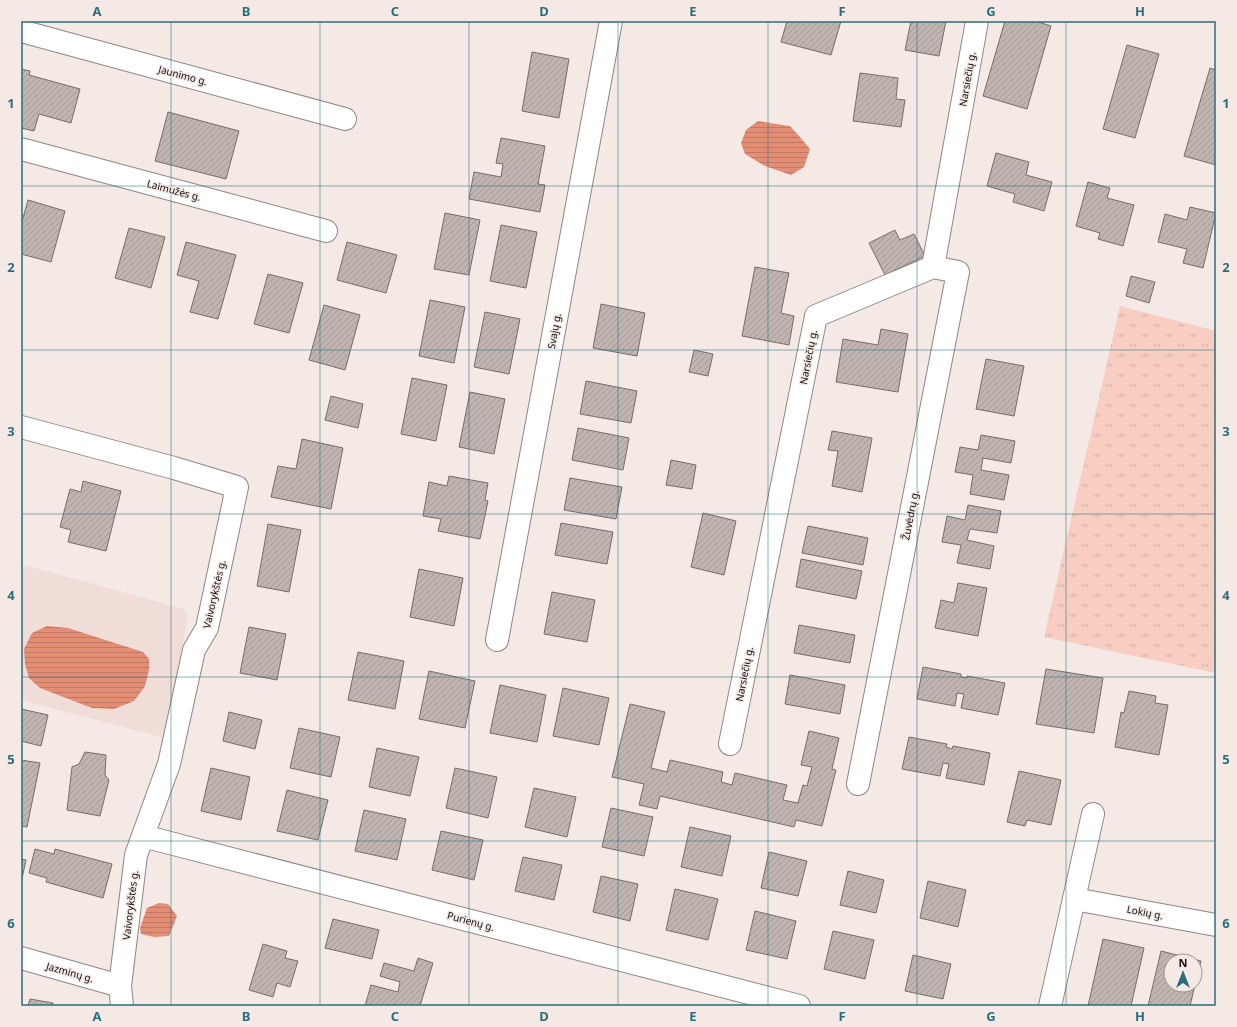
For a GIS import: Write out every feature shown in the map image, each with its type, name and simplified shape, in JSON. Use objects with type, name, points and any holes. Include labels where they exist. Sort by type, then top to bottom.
[{"type":"street","name":"Svajų g.","points":[[497,640],[611,21]]},
{"type":"street","name":"Narsiečių g.","points":[[730,744],[816,316],[933,267],[977,21]]},
{"type":"street","name":"Jaunimo g.","points":[[21,31],[345,119]]},
{"type":"street","name":"Laimužės g.","points":[[21,149],[326,231]]},
{"type":"street","name":"Žuvėdrų g.","points":[[858,784],[958,272],[933,267]]},
{"type":"street","name":"Vaivorykštės g.","points":[[21,427],[174,468],[237,487],[208,628],[194,650],[169,764],[136,855],[121,996]]},
{"type":"street","points":[[1050,1006],[1093,814]]},
{"type":"street","name":"Purienų g.","points":[[143,836],[799,1006]]},
{"type":"street","name":"Lokių g.","points":[[1074,899],[1216,925]]},
{"type":"street","name":"Jazminų g.","points":[[21,958],[121,996]]},
{"type":"shaded area","points":[[758,121],[790,126],[810,149],[804,167],[791,175],[765,166],[745,154],[741,143],[746,130]]},
{"type":"shaded area","points":[[21,564],[184,609],[188,616],[165,738],[21,700]]},
{"type":"shaded area","points":[[47,626],[68,628],[143,652],[149,659],[149,670],[145,686],[134,701],[114,709],[92,708],[40,688],[29,678],[25,664],[24,649],[32,633]]},
{"type":"shaded area","points":[[159,903],[168,904],[177,916],[169,936],[154,937],[141,934],[140,928],[147,908]]},
{"type":"green space","points":[[1120,306],[1216,331],[1216,673],[1044,637]]},
{"type":"building","points":[[787,21],[841,21],[831,55],[781,42]]},
{"type":"building","points":[[911,21],[946,21],[939,56],[905,50]]},
{"type":"building","points":[[1005,21],[1035,21],[1051,26],[1027,109],[983,96]]},
{"type":"building","points":[[1127,45],[1159,54],[1135,138],[1103,129]]},
{"type":"building","points":[[532,52],[569,59],[559,118],[522,111]]},
{"type":"building","points":[[1210,68],[1216,70],[1216,165],[1184,156]]},
{"type":"building","points":[[21,69],[30,71],[29,75],[80,89],[71,123],[39,114],[34,131],[21,128]]},
{"type":"building","points":[[860,73],[898,78],[896,99],[905,100],[901,127],[853,121]]},
{"type":"building","points":[[168,112],[239,131],[226,179],[155,161]]},
{"type":"building","points":[[501,138],[545,146],[538,184],[545,185],[540,212],[469,199],[474,172],[501,177],[503,164],[496,163]]},
{"type":"building","points":[[996,153],[1029,162],[1026,175],[1052,182],[1044,211],[1013,202],[1015,194],[987,186]]},
{"type":"building","points":[[1088,182],[1110,188],[1107,198],[1134,205],[1123,246],[1098,239],[1100,233],[1076,226]]},
{"type":"building","points":[[28,200],[65,211],[51,262],[21,254],[21,225]]},
{"type":"building","points":[[1190,207],[1216,213],[1203,268],[1183,263],[1187,249],[1158,242],[1165,214],[1187,220]]},
{"type":"building","points":[[445,213],[480,220],[469,275],[434,269]]},
{"type":"building","points":[[501,225],[537,232],[526,288],[490,281]]},
{"type":"building","points":[[129,228],[165,237],[151,288],[115,278]]},
{"type":"building","points":[[895,230],[900,240],[914,234],[925,256],[885,275],[869,243]]},
{"type":"building","points":[[186,242],[236,255],[218,319],[190,312],[199,281],[177,275]]},
{"type":"building","points":[[347,242],[397,255],[386,293],[337,280]]},
{"type":"building","points":[[755,267],[789,273],[781,313],[794,316],[789,345],[742,336]]},
{"type":"building","points":[[268,274],[303,283],[289,333],[254,324]]},
{"type":"building","points":[[1131,276],[1155,282],[1149,303],[1126,296]]},
{"type":"building","points":[[430,300],[465,307],[454,363],[419,356]]},
{"type":"building","points":[[601,304],[645,313],[637,356],[593,348]]},
{"type":"building","points":[[324,305],[360,315],[345,370],[309,360]]},
{"type":"building","points":[[485,312],[520,319],[509,374],[474,367]]},
{"type":"building","points":[[881,329],[908,334],[898,392],[836,382],[843,339],[878,345]]},
{"type":"building","points":[[694,350],[713,354],[708,376],[689,372]]},
{"type":"building","points":[[986,359],[1024,366],[1014,416],[976,409]]},
{"type":"building","points":[[412,378],[447,385],[436,441],[401,434]]},
{"type":"building","points":[[586,381],[637,391],[631,423],[580,414]]},
{"type":"building","points":[[470,392],[505,399],[494,454],[459,447]]},
{"type":"building","points":[[331,396],[363,404],[358,428],[325,420]]},
{"type":"building","points":[[578,428],[629,438],[623,470],[572,460]]},
{"type":"building","points":[[832,431],[872,438],[862,492],[832,486],[838,451],[828,450]]},
{"type":"building","points":[[981,435],[1015,441],[1011,463],[983,458],[981,470],[1009,475],[1004,500],[970,494],[973,475],[955,472],[960,447],[978,450]]},
{"type":"building","points":[[302,439],[343,448],[331,509],[271,497],[278,466],[296,469]]},
{"type":"building","points":[[671,460],[696,465],[692,489],[666,485]]},
{"type":"building","points":[[449,476],[488,483],[485,500],[488,501],[480,539],[438,531],[441,519],[423,516],[429,482],[447,486]]},
{"type":"building","points":[[570,478],[622,487],[616,519],[564,510]]},
{"type":"building","points":[[83,481],[121,491],[106,551],[68,542],[71,530],[60,527],[70,489],[81,492]]},
{"type":"building","points":[[968,505],[1001,511],[997,533],[970,529],[967,540],[994,546],[990,569],[957,563],[961,545],[942,542],[947,516],[965,520]]},
{"type":"building","points":[[703,513],[736,521],[724,575],[691,567]]},
{"type":"building","points":[[561,523],[613,532],[607,564],[555,555]]},
{"type":"building","points":[[268,524],[301,530],[289,592],[257,586]]},
{"type":"building","points":[[808,526],[868,538],[863,565],[802,553]]},
{"type":"building","points":[[801,559],[862,571],[856,599],[796,587]]},
{"type":"building","points":[[419,569],[463,578],[454,626],[410,617]]},
{"type":"building","points":[[958,583],[987,588],[978,636],[935,628],[941,600],[954,603]]},
{"type":"building","points":[[552,592],[595,600],[587,642],[544,634]]},
{"type":"building","points":[[799,625],[855,635],[850,663],[794,653]]},
{"type":"building","points":[[249,627],[286,634],[277,680],[240,673]]},
{"type":"building","points":[[358,652],[404,661],[395,709],[348,700]]},
{"type":"building","points":[[923,667],[961,674],[961,677],[967,678],[967,676],[1005,683],[998,715],[961,708],[964,694],[957,693],[955,706],[917,699]]},
{"type":"building","points":[[1046,669],[1103,678],[1094,733],[1036,724]]},
{"type":"building","points":[[429,671],[475,681],[465,728],[419,719]]},
{"type":"building","points":[[790,675],[845,685],[840,714],[785,704]]},
{"type":"building","points":[[500,685],[546,695],[537,742],[490,733]]},
{"type":"building","points":[[563,688],[609,698],[599,745],[553,736]]},
{"type":"building","points":[[1129,691],[1156,696],[1155,703],[1168,705],[1159,755],[1115,747],[1121,712],[1124,713]]},
{"type":"building","points":[[630,704],[665,712],[651,768],[667,772],[670,760],[723,772],[721,782],[732,785],[735,773],[787,785],[783,800],[798,803],[803,785],[807,786],[812,767],[801,765],[809,731],[839,738],[832,769],[836,770],[822,826],[796,820],[794,827],[660,796],[657,809],[639,805],[644,784],[612,777]]},
{"type":"building","points":[[21,709],[48,715],[41,746],[21,741]]},
{"type":"building","points":[[229,712],[262,720],[255,749],[223,741]]},
{"type":"building","points":[[299,728],[340,737],[331,777],[290,768]]},
{"type":"building","points":[[909,737],[947,744],[946,747],[952,749],[953,746],[990,753],[984,785],[946,778],[949,764],[943,763],[940,776],[902,769]]},
{"type":"building","points":[[377,748],[419,757],[410,796],[369,787]]},
{"type":"building","points":[[85,752],[106,755],[105,775],[109,780],[100,816],[67,810],[72,767],[79,764]]},
{"type":"building","points":[[21,760],[40,763],[27,827],[21,826]]},
{"type":"building","points":[[211,768],[250,777],[241,820],[201,811]]},
{"type":"building","points":[[455,768],[497,777],[488,818],[446,808]]},
{"type":"building","points":[[1019,771],[1061,780],[1051,825],[1027,820],[1025,826],[1007,822]]},
{"type":"building","points":[[534,788],[576,797],[567,837],[525,827]]},
{"type":"building","points":[[287,790],[328,800],[318,840],[277,831]]},
{"type":"building","points":[[611,808],[653,817],[644,856],[602,847]]},
{"type":"building","points":[[364,810],[406,819],[397,860],[355,851]]},
{"type":"building","points":[[690,827],[731,836],[722,876],[681,867]]},
{"type":"building","points":[[441,831],[483,840],[474,880],[432,870]]},
{"type":"building","points":[[35,849],[54,854],[55,849],[112,864],[103,898],[46,882],[47,878],[29,873]]},
{"type":"building","points":[[769,852],[807,861],[798,896],[761,888]]},
{"type":"building","points":[[523,857],[562,865],[554,900],[515,891]]},
{"type":"building","points":[[21,859],[26,860],[21,883]]},
{"type":"building","points":[[848,871],[884,880],[876,913],[840,905]]},
{"type":"building","points":[[601,876],[638,884],[630,921],[593,912]]},
{"type":"building","points":[[928,881],[966,890],[958,927],[920,918]]},
{"type":"building","points":[[675,889],[718,899],[708,940],[666,930]]},
{"type":"building","points":[[755,911],[796,921],[787,959],[746,950]]},
{"type":"building","points":[[333,919],[379,930],[372,959],[325,948]]},
{"type":"building","points":[[833,931],[874,940],[865,979],[824,969]]},
{"type":"building","points":[[1103,939],[1144,948],[1131,1006],[1088,1006]]},
{"type":"building","points":[[263,944],[287,951],[285,958],[298,961],[290,987],[277,983],[273,997],[249,990]]},
{"type":"building","points":[[1161,951],[1169,953],[1163,953],[1163,993],[1193,993],[1190,1006],[1148,1006]]},
{"type":"building","points":[[913,955],[951,964],[943,999],[905,991]]},
{"type":"building","points":[[418,958],[433,963],[420,1006],[365,1006],[371,985],[398,992],[400,982],[380,976],[384,963],[414,971]]},
{"type":"building","points":[[30,999],[53,1003],[53,1006],[28,1006]]}]
